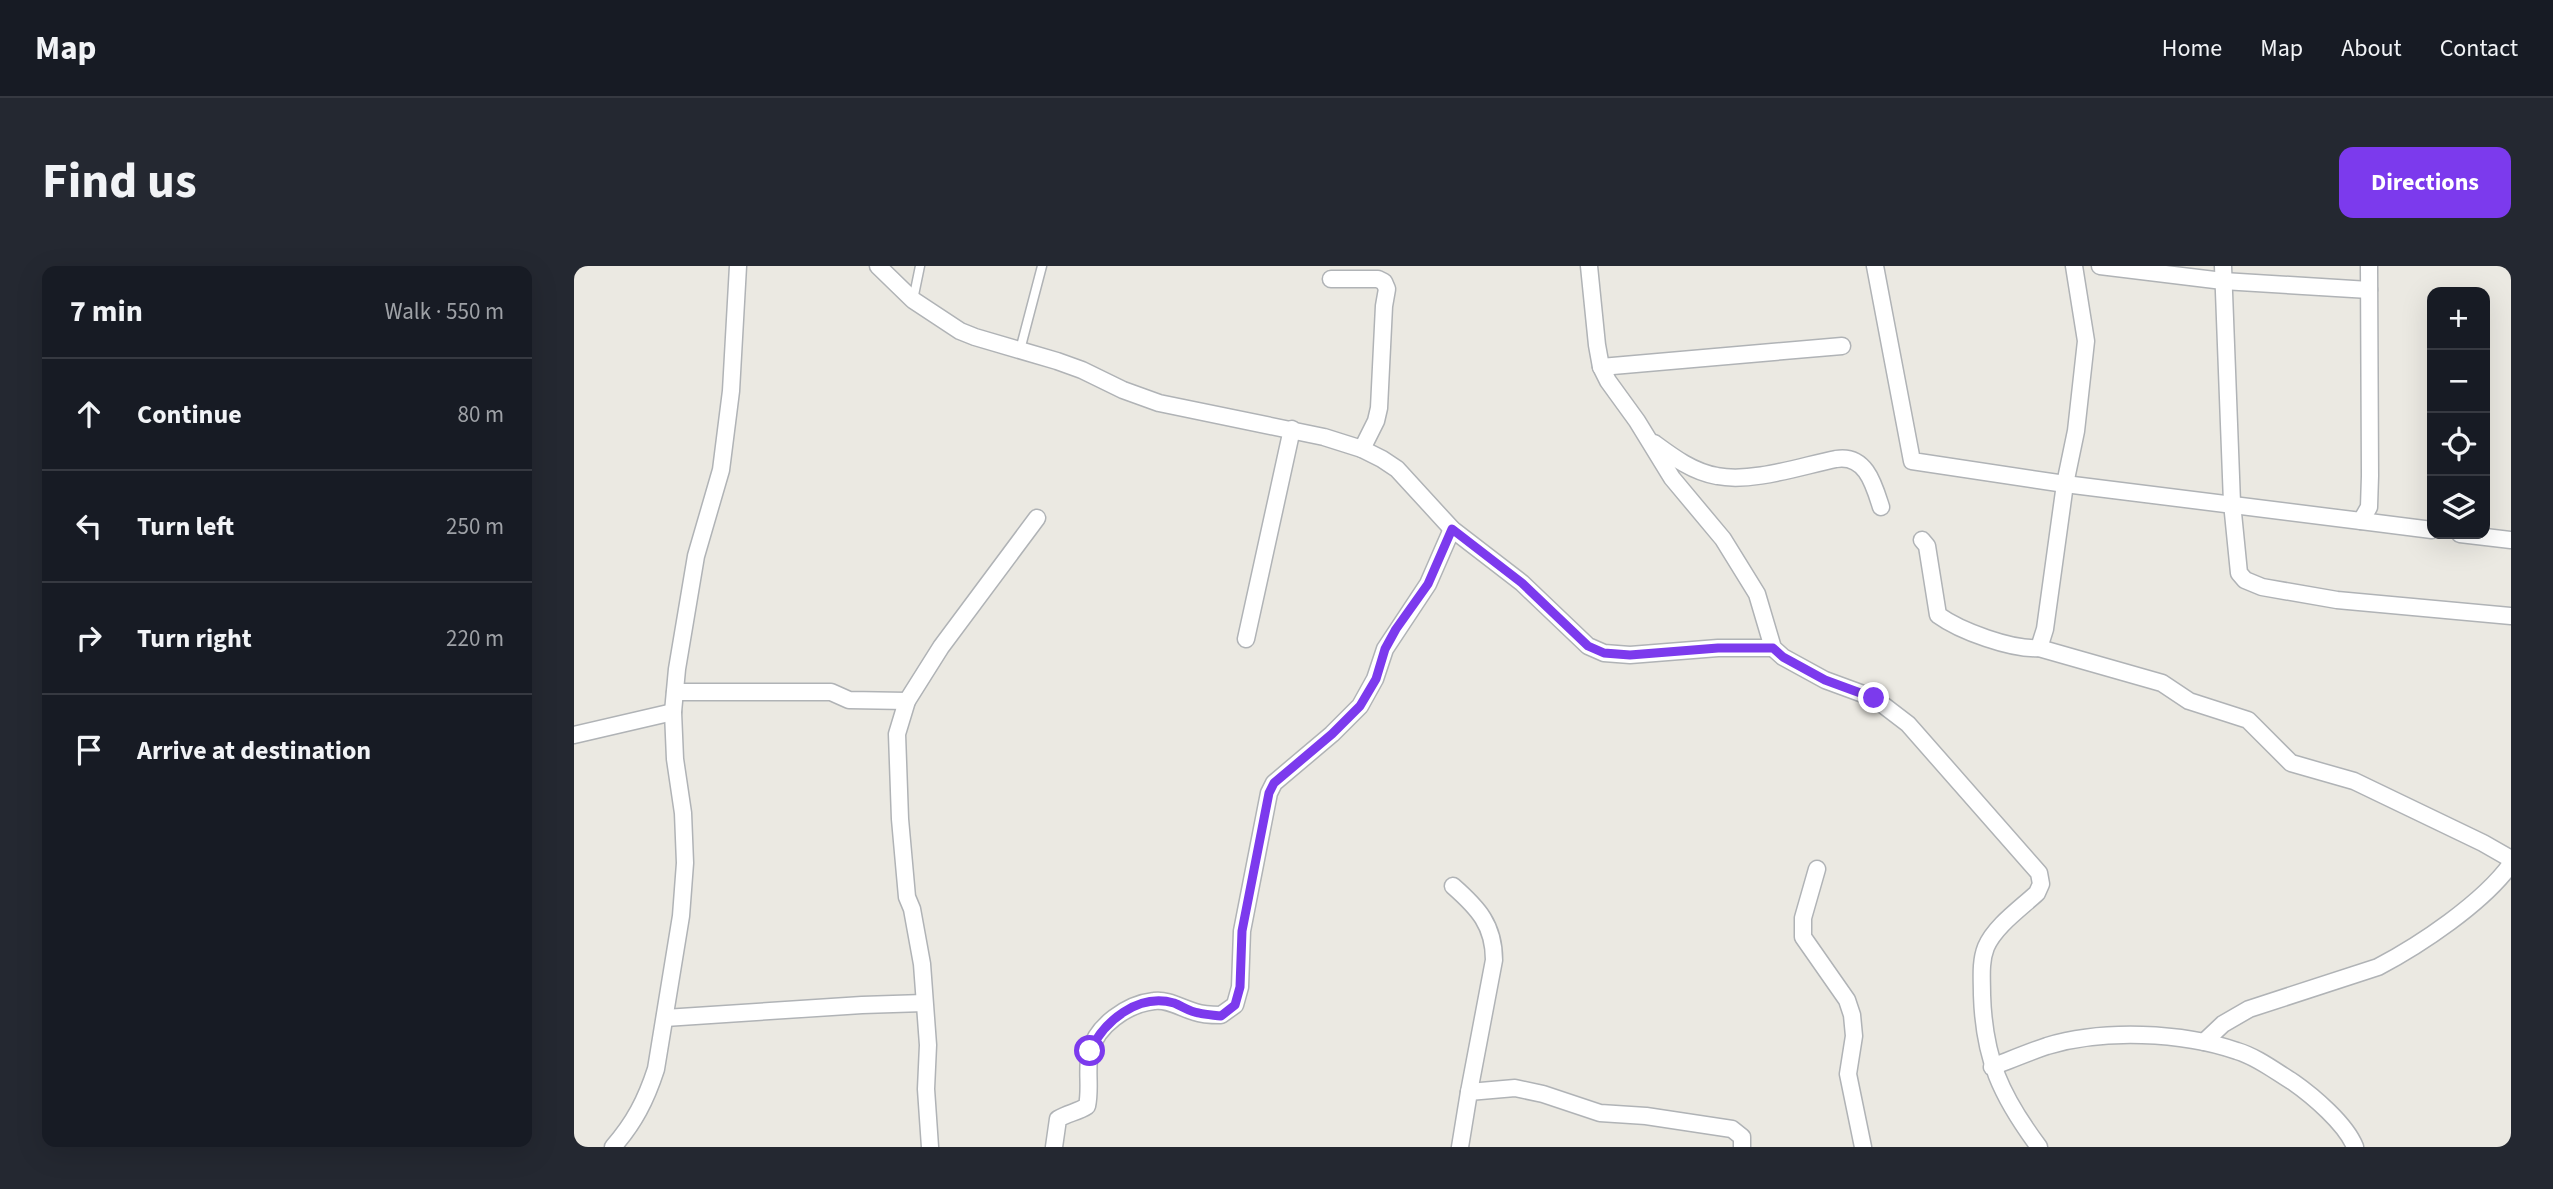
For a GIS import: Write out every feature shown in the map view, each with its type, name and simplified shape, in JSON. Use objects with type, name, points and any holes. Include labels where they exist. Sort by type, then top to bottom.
[{"type":"street","points":[[612,1147],[631,1125],[650,1088],[665,1018],[681,916],[685,863],[673,712],[696,556],[721,470],[732,391],[738,266]]},
{"type":"street","points":[[877,266],[913,300],[960,331],[1082,370],[1123,390],[1160,403],[1292,429],[1362,449],[1397,469],[1452,529],[1522,583],[1588,646],[1604,653],[1630,655],[1718,648],[1773,648]]},
{"type":"street","points":[[1589,266],[1601,367],[1672,478],[1723,539],[1757,594],[1773,648],[1783,657],[1825,680],[1874,698],[1908,724],[2039,873],[2041,884],[2037,893],[1994,933],[1982,960],[1983,1020],[1992,1068],[2006,1099],[2039,1147]]},
{"type":"street","points":[[1875,266],[1912,461],[2065,484],[2427,529]]},
{"type":"street","points":[[2039,648],[2045,629],[2065,484],[2076,431],[2086,341],[2074,266]]},
{"type":"street","points":[[2100,266],[2223,273],[2369,290]]},
{"type":"street","points":[[2361,521],[2369,507],[2370,476],[2369,266]]},
{"type":"street","points":[[2223,273],[2232,503],[2239,573],[2245,580],[2263,587],[2337,600],[2511,616]]},
{"type":"street","points":[[1331,279],[1378,279],[1384,282],[1387,289],[1379,408],[1376,421],[1362,449]]},
{"type":"street","points":[[1601,367],[1842,346]]},
{"type":"street","points":[[1246,639],[1292,429]]},
{"type":"street","points":[[1646,438],[1687,465],[1718,477],[1744,477],[1836,458],[1850,459],[1864,467],[1872,477],[1881,507]]},
{"type":"street","points":[[930,1147],[926,1081],[928,1045],[919,942],[907,897],[900,819],[897,734],[907,701],[941,647],[1037,518]]},
{"type":"street","points":[[1054,1147],[1058,1119],[1087,1106],[1090,1051],[1098,1034],[1115,1017],[1155,1000],[1173,1003],[1197,1013],[1221,1016],[1235,1005],[1240,987],[1242,931],[1269,793],[1274,783],[1332,734],[1360,706],[1376,679],[1385,649],[1428,584],[1452,529]]},
{"type":"street","points":[[2490,538],[2511,540]]},
{"type":"street","points":[[1922,540],[1927,546],[1938,615],[1954,626],[2026,649],[2039,648],[2162,682],[2189,702],[2248,720],[2291,762],[2354,780],[2483,843],[2511,862],[2504,874],[2466,908],[2430,937],[2398,957],[2378,967],[2249,1009],[2223,1024],[2204,1042]]},
{"type":"street","points":[[675,692],[831,692],[849,700],[907,701]]},
{"type":"street","points":[[574,735],[673,712]]},
{"type":"street","points":[[1817,869],[1804,918],[1803,937],[1847,1000],[1852,1015],[1854,1035],[1848,1074],[1863,1147]]},
{"type":"street","points":[[1453,886],[1477,907],[1494,946],[1494,960],[1460,1147]]},
{"type":"street","points":[[665,1018],[862,1004],[924,1003]]},
{"type":"street","points":[[1992,1068],[2047,1046],[2107,1035],[2142,1034],[2204,1042],[2255,1059],[2311,1094],[2342,1128],[2355,1147]]},
{"type":"street","points":[[1469,1092],[1516,1088],[1600,1113],[1646,1116],[1732,1129],[1742,1137],[1742,1147]]},
{"type":"lane","points":[[913,300],[920,266]]},
{"type":"lane","points":[[1020,350],[1042,266]]},
{"type":"route","points":[[1090,1051],[1098,1034],[1115,1017],[1155,1000],[1173,1003],[1197,1013],[1221,1016],[1235,1005],[1240,987],[1242,931],[1269,793],[1274,783],[1332,734],[1360,706],[1376,679],[1385,649],[1428,584],[1452,529],[1522,583],[1588,646],[1604,653],[1630,655],[1718,648],[1773,648],[1783,657],[1825,680],[1874,698]]}]
